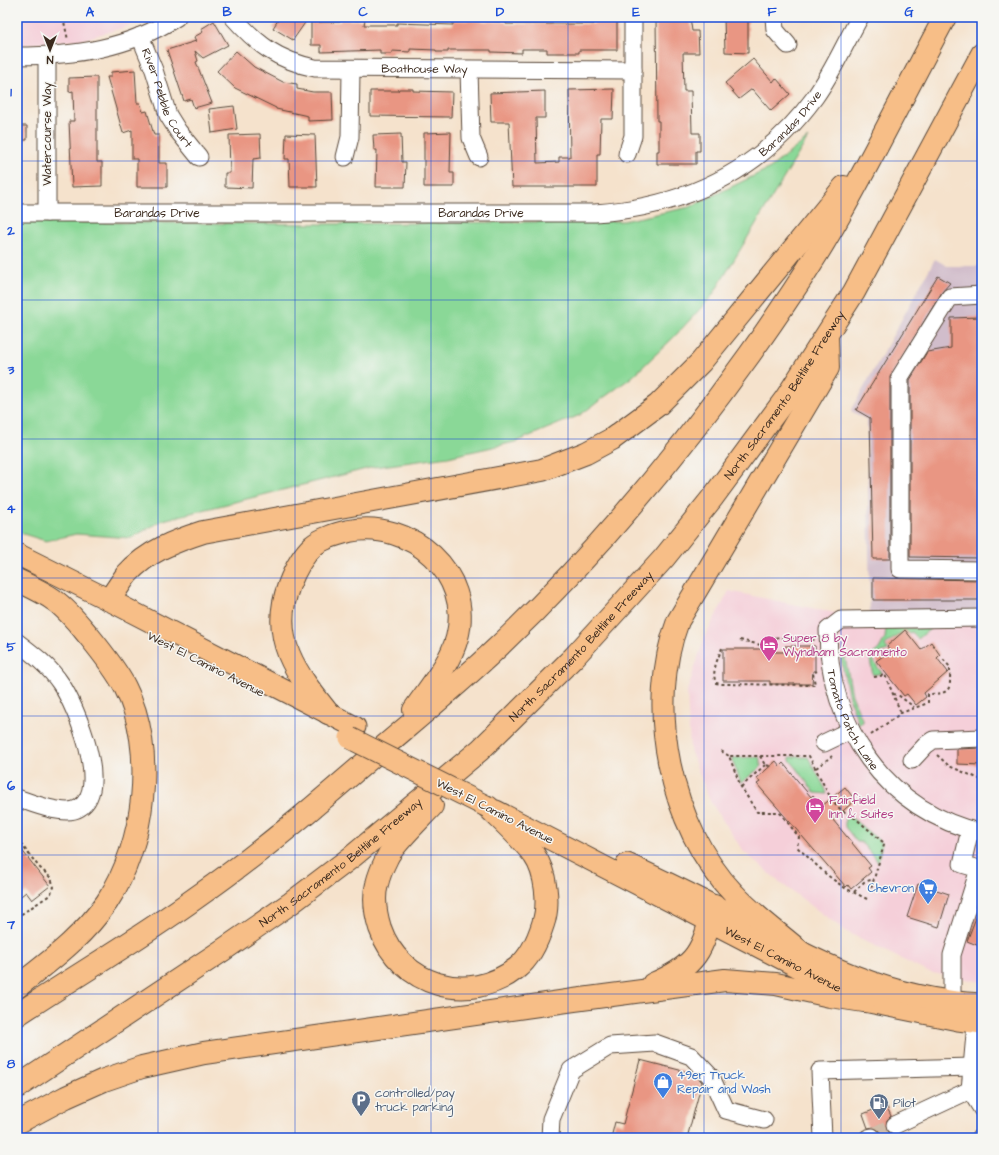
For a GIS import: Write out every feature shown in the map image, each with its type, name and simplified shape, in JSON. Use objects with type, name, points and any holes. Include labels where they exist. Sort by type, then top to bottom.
[{"type":"highway","points":[[17,1015],[141,936],[205,892],[305,814],[495,650],[610,531],[660,473],[712,406],[790,295],[840,215],[945,17]]},
{"type":"highway","name":"North Sacramento Beltline Freeway","points":[[17,1087],[291,903],[353,856],[480,750],[574,657],[664,558],[750,448],[827,336],[854,292],[982,54]]},
{"type":"highway","points":[[107,605],[126,575],[138,564],[158,549],[180,539],[203,532],[542,470],[586,452],[612,439],[658,405],[701,362],[810,230],[832,200],[866,165]]},
{"type":"highway","points":[[803,954],[734,894],[703,851],[688,823],[671,774],[664,720],[664,688],[671,640],[678,621],[828,368],[827,336]]},
{"type":"highway","points":[[328,713],[300,678],[287,650],[283,626],[284,606],[288,589],[302,560],[313,546],[327,538],[357,530],[391,532],[407,538],[421,546],[442,565],[453,583],[460,612],[457,638],[453,649],[398,735]]},
{"type":"highway","points":[[17,580],[55,600],[98,646],[117,673],[126,688],[138,727],[142,751],[144,782],[138,829],[121,876],[107,901],[90,924],[72,944],[17,987]]},
{"type":"highway","points":[[480,750],[387,856],[376,885],[376,915],[386,944],[405,968],[432,983],[462,988],[492,983],[518,967],[537,944],[547,914],[546,884],[534,856],[490,802]]},
{"type":"highway","points":[[574,1000],[653,984],[669,977],[692,962],[705,940],[712,914]]},
{"type":"highway","points":[[17,1123],[66,1096],[104,1080],[142,1067],[177,1058],[574,1000],[725,980],[776,984],[830,996],[864,1001]]},
{"type":"main road","name":"West El Camino Avenue","points":[[17,554],[107,605],[352,733],[712,914],[864,1001],[980,1016]]},
{"type":"main road","name":"West El Camino Avenue","points":[[17,570],[107,605],[328,713],[352,733]]},
{"type":"main road","name":"West El Camino Avenue","points":[[712,914],[855,977],[916,996],[952,1002],[980,1016]]},
{"type":"street","points":[[17,56],[72,55],[102,49],[140,36],[176,17]]},
{"type":"street","name":"Boathouse Way","points":[[233,17],[250,37],[266,50],[284,59],[315,68],[351,70],[633,70]]},
{"type":"street","points":[[627,154],[633,136],[633,17]]},
{"type":"street","points":[[774,17],[774,30],[788,45]]},
{"type":"street","name":"Barandas Drive","points":[[17,213],[596,213],[624,211],[652,206],[680,198],[711,185],[756,158],[778,139],[816,96],[860,17]]},
{"type":"street","name":"River Pebble Court","points":[[140,36],[154,70],[168,115],[198,157]]},
{"type":"street","name":"Watercourse Way","points":[[48,56],[48,213]]},
{"type":"street","points":[[345,157],[350,137],[351,70]]},
{"type":"street","points":[[469,70],[471,138],[479,157]]},
{"type":"street","points":[[982,295],[950,297],[900,377],[900,569],[982,570]]},
{"type":"street","name":"Tomato Patch Lane","points":[[976,831],[934,815],[902,793],[866,756],[851,730],[835,691],[830,661],[828,630],[841,620],[982,618]]},
{"type":"street","points":[[17,642],[39,658],[61,683],[80,720],[90,755],[92,784],[89,799],[79,808],[68,811],[55,810],[17,798]]},
{"type":"street","points":[[824,743],[851,730]]},
{"type":"street","points":[[912,760],[926,745],[933,740],[982,738]]},
{"type":"street","points":[[952,1002],[952,955],[979,869],[962,864],[976,831]]},
{"type":"street","points":[[980,1016],[970,1090],[982,1109]]},
{"type":"street","points":[[550,1138],[551,1119],[571,1070],[610,1046],[655,1043],[691,1056],[712,1077],[726,1110],[764,1120]]},
{"type":"street","points":[[823,1138],[820,1071],[972,1067]]},
{"type":"street","points":[[895,1126],[970,1090]]},
{"type":"path","points":[[63,17],[69,45]]},
{"type":"path","points":[[740,640],[765,646],[769,637],[818,640]]},
{"type":"path","points":[[722,648],[714,670],[714,678],[716,683],[815,685],[813,673],[817,672],[817,668]]},
{"type":"path","points":[[874,678],[885,675],[901,713],[928,703],[928,694],[943,694],[948,691],[950,688],[950,667],[942,658]]},
{"type":"path","points":[[893,694],[898,694],[914,708]]},
{"type":"path","points":[[721,751],[729,756],[809,756],[828,793],[837,806],[884,843],[871,889]]},
{"type":"path","points":[[934,752],[949,766],[982,780]]},
{"type":"path","points":[[729,756],[741,786],[757,812],[778,812],[781,814],[799,837],[797,846],[827,875],[845,888],[867,899]]},
{"type":"path","points":[[760,756],[765,765],[770,766]]},
{"type":"path","points":[[741,786],[765,765]]},
{"type":"path","points":[[17,839],[39,867],[51,878],[54,887],[50,895],[17,917]]},
{"type":"path","points":[[854,892],[864,882],[874,879]]},
{"type":"shaded area","points":[[17,17],[149,17],[139,23],[81,40],[17,45]]},
{"type":"shaded area","points":[[935,259],[947,266],[979,266],[979,276],[982,276],[982,614],[870,616],[867,420],[851,411]]},
{"type":"shaded area","points":[[729,591],[850,616],[982,614],[982,982],[927,972],[847,932],[782,884],[743,851],[710,801],[690,750],[687,691],[705,636]]},
{"type":"green space","points":[[808,138],[712,296],[674,337],[632,377],[580,415],[515,442],[448,457],[374,467],[163,520],[131,538],[76,534],[46,541],[17,532],[17,222],[327,224],[623,221],[690,207],[770,168]]},
{"type":"green space","points":[[886,628],[931,628],[918,639],[912,632],[909,633],[905,630],[885,645],[888,650],[882,652],[874,659],[874,662],[882,673],[873,675],[870,660],[872,655],[879,649],[885,638]]},
{"type":"green space","points":[[845,657],[852,695],[863,722],[859,724],[849,698],[841,658]]},
{"type":"green space","points":[[759,757],[762,766],[741,783],[731,758]]},
{"type":"green space","points":[[790,757],[808,757],[827,794],[815,793],[790,760]]},
{"type":"green space","points":[[845,816],[853,819],[882,843],[878,862],[861,842],[857,842],[845,827]]},
{"type":"building","points":[[280,17],[309,17],[293,40],[273,28]]},
{"type":"building","points":[[656,17],[690,17],[692,31],[698,31],[699,53],[683,53],[684,91],[691,91],[692,133],[700,133],[700,151],[696,151],[696,164],[657,164],[657,151],[659,151],[659,121],[657,121]]},
{"type":"building","points":[[724,17],[748,17],[748,53],[725,52]]},
{"type":"building","points":[[340,20],[365,20],[364,25],[397,25],[397,23],[453,25],[453,20],[506,22],[506,24],[594,24],[594,20],[617,20],[617,50],[579,50],[579,53],[547,53],[547,49],[522,49],[522,53],[491,52],[491,50],[448,50],[448,52],[436,52],[436,50],[410,49],[410,52],[392,51],[392,54],[380,54],[380,50],[321,52],[321,45],[311,45],[311,22],[340,22]]},
{"type":"building","points":[[214,21],[228,45],[203,58],[195,51],[198,61],[196,62],[212,103],[194,108],[191,99],[184,101],[167,50],[196,41],[194,37],[203,32],[201,29]]},
{"type":"building","points":[[236,51],[254,67],[283,82],[297,84],[297,89],[313,92],[332,92],[333,120],[308,121],[308,116],[276,109],[235,88],[217,71]]},
{"type":"building","points":[[753,59],[773,82],[776,78],[790,94],[771,111],[752,89],[739,99],[725,83]]},
{"type":"building","points":[[135,70],[137,103],[140,103],[143,112],[147,111],[154,135],[159,135],[159,163],[167,163],[167,187],[137,187],[137,159],[132,159],[132,130],[123,133],[107,77],[111,77],[111,72]]},
{"type":"building","points":[[97,77],[97,162],[102,162],[102,186],[72,187],[69,121],[74,121],[73,91],[69,92],[69,78]]},
{"type":"building","points":[[399,89],[413,89],[413,91],[452,92],[451,117],[370,116],[370,91],[398,91]]},
{"type":"building","points":[[614,89],[613,119],[601,119],[600,154],[597,154],[597,187],[512,187],[509,122],[491,122],[490,93],[545,91],[545,118],[536,118],[537,163],[559,162],[559,157],[570,157],[569,90]]},
{"type":"building","points":[[234,106],[237,129],[212,133],[209,109]]},
{"type":"building","points":[[17,126],[27,126],[27,140],[17,140]]},
{"type":"building","points":[[451,132],[450,173],[454,173],[454,187],[424,187],[424,133]]},
{"type":"building","points":[[260,134],[261,158],[253,159],[252,188],[225,187],[225,173],[230,173],[229,135]]},
{"type":"building","points":[[286,134],[315,135],[317,187],[290,187],[289,159],[285,159]]},
{"type":"building","points":[[401,134],[402,162],[406,162],[405,187],[376,187],[377,150],[374,150],[373,135]]},
{"type":"building","points":[[938,276],[950,283],[942,292],[890,377],[890,559],[873,559],[870,418],[856,410]]},
{"type":"building","points":[[981,317],[981,558],[910,557],[910,380],[927,352],[951,348],[951,318]]},
{"type":"building","points":[[873,578],[980,580],[980,600],[873,600]]},
{"type":"building","points":[[905,630],[921,650],[931,642],[940,655],[937,658],[948,672],[924,693],[926,697],[916,705],[907,694],[904,696],[876,661],[890,651],[887,646]]},
{"type":"building","name":"Super 8 by Wyndham Sacramento","points":[[785,646],[815,646],[815,671],[813,671],[812,684],[770,684],[770,681],[723,681],[723,649],[764,649],[765,652],[784,652]]},
{"type":"building","points":[[982,748],[982,765],[957,764],[957,749]]},
{"type":"building","name":"Fairfield Inn & Suites","points":[[776,761],[780,766],[783,763],[811,797],[813,795],[822,806],[845,787],[855,800],[833,820],[871,866],[868,868],[871,872],[851,889],[848,885],[846,887],[757,784],[760,782],[757,778]]},
{"type":"building","points":[[17,844],[50,886],[32,900],[26,892],[17,899]]},
{"type":"building","name":"Chevron","points":[[918,884],[949,894],[939,927],[907,917]]},
{"type":"building","points":[[982,902],[982,947],[967,941]]},
{"type":"building","name":"49er Truck Repair and Wash","points":[[640,1060],[695,1074],[702,1082],[687,1138],[611,1138],[615,1122],[623,1124]]},
{"type":"building","name":"Pilot","points":[[886,1105],[891,1116],[887,1120],[886,1129],[890,1133],[898,1134],[899,1138],[882,1138],[879,1130],[874,1127],[868,1128],[863,1114]]},
{"type":"tunnel","points":[[872,1137],[895,1125]]},
{"type":"place","name":"Super 8 by Wyndham Sacramento","points":[[769,662]]},
{"type":"place","name":"Fairfield Inn & Suites","points":[[815,824]]},
{"type":"place","name":"Chevron","points":[[928,905]]},
{"type":"place","name":"49er Truck Repair and Wash","points":[[663,1099]]},
{"type":"place","name":"controlled/pay truck parking","points":[[361,1117]]},
{"type":"place","name":"Pilot","points":[[879,1120]]}]
